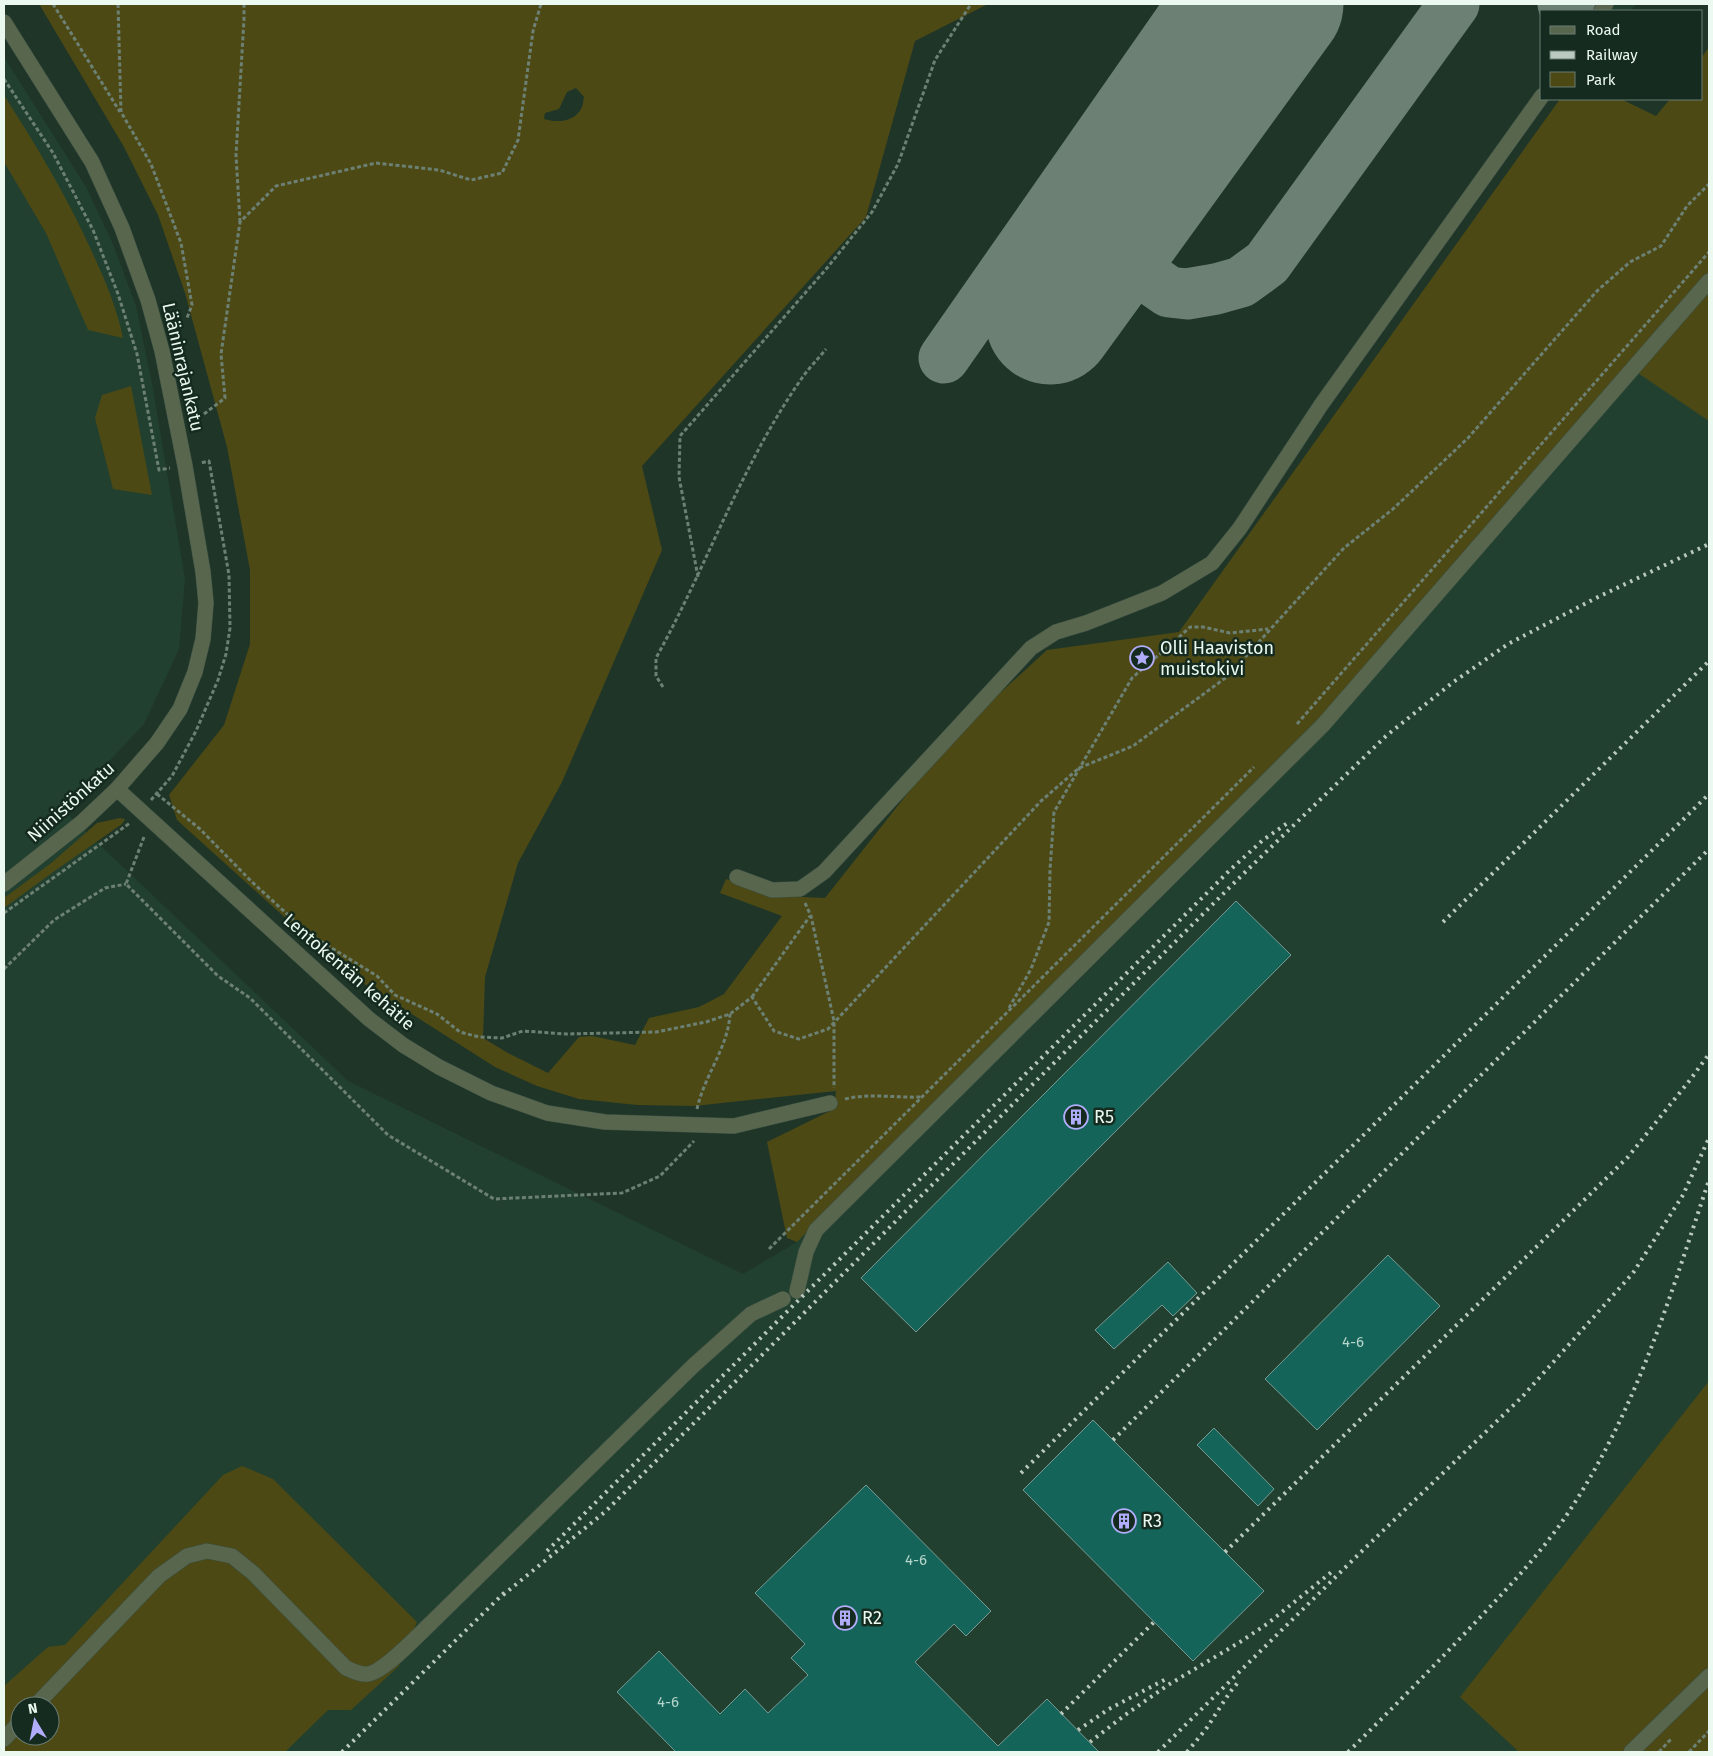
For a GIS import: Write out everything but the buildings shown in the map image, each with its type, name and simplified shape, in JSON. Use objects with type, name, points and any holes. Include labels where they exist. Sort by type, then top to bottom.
[{"type":"street","name":"Lääninrajankatu","points":[[4,22],[92,162],[122,228],[154,316],[185,466],[203,572],[206,603],[203,639],[195,672],[180,709],[157,743]]},
{"type":"street","points":[[737,876],[772,890],[800,888],[824,872],[1031,648],[1056,632],[1086,623],[1162,593],[1212,563],[1240,528],[1321,405],[1540,99]]},
{"type":"street","points":[[797,1291],[806,1252],[816,1230],[1323,725],[1709,281]]},
{"type":"street","name":"Niinistönkatu","points":[[4,884],[81,823],[117,789],[157,743]]},
{"type":"street","name":"Lentokentän kehätie","points":[[117,789],[369,1019],[403,1045],[439,1068],[491,1093],[547,1113],[604,1122],[734,1126],[830,1103]]},
{"type":"street","points":[[45,1696],[160,1576],[187,1556],[207,1551],[232,1556],[253,1573],[346,1668],[356,1673],[369,1674],[390,1662],[693,1366],[751,1314],[783,1299]]},
{"type":"street","points":[[1631,1752],[1709,1676]]},
{"type":"path","points":[[53,4],[121,112],[151,164],[181,243],[192,306],[187,318]]},
{"type":"path","points":[[118,4],[121,112]]},
{"type":"path","points":[[204,414],[225,398],[221,354],[240,222],[236,155],[244,4]]},
{"type":"path","points":[[240,222],[276,186],[376,163],[439,170],[471,180],[502,173],[518,140],[533,30],[541,4]]},
{"type":"path","points":[[698,577],[680,477],[680,436],[827,268],[872,212],[898,164],[935,60],[971,4]]},
{"type":"path","points":[[4,79],[53,153],[94,230],[118,294],[137,354],[159,470],[209,461],[229,575],[230,628],[226,654],[218,680],[200,723],[172,776],[158,794],[146,815],[126,884]]},
{"type":"path","points":[[752,997],[774,1030],[799,1039],[828,1030],[834,1021],[1034,809],[1078,768],[1132,746],[1228,676],[1344,548],[1392,509],[1468,438],[1596,291],[1630,262],[1660,246],[1687,206],[1709,184]]},
{"type":"path","points":[[1291,730],[1709,252]]},
{"type":"path","points":[[663,687],[656,676],[656,658],[698,577],[761,445],[802,378],[826,349]]},
{"type":"path","points":[[1006,1013],[1031,969],[1048,922],[1054,812],[1132,678],[1150,661],[1162,654],[1190,627],[1203,627],[1230,633],[1269,629],[1274,625]]},
{"type":"path","points":[[769,1249],[1256,765]]},
{"type":"path","points":[[158,794],[200,829],[252,882],[309,934],[377,976],[395,995],[437,1014],[460,1032],[479,1037],[502,1038],[523,1031],[566,1034],[656,1032],[706,1022],[730,1014],[752,997],[811,916]]},
{"type":"path","points":[[4,913],[128,825],[146,815]]},
{"type":"path","points":[[4,969],[54,920],[105,888],[126,884]]},
{"type":"path","points":[[126,884],[218,976],[250,998],[388,1134],[494,1199],[622,1192],[660,1176],[710,1125]]},
{"type":"path","points":[[800,888],[811,916],[834,1021],[834,1086],[830,1103],[861,1095],[895,1098],[922,1097]]},
{"type":"path","points":[[694,1124],[700,1092],[724,1042],[730,1024],[730,1014]]},
{"type":"path","points":[[1689,1752],[1709,1731]]},
{"type":"shaded area","points":[[1550,4],[1636,4],[1631,10],[1552,10],[1548,7]]},
{"type":"shaded area","points":[[4,57],[86,187],[112,242],[136,306],[152,384],[185,579],[179,649],[144,724],[63,810],[348,1081],[743,1274],[797,1242],[1326,714],[1709,272],[1709,1685],[1641,1752],[4,1752]]},
{"type":"green space","points":[[39,4],[988,4],[915,41],[866,217],[642,466],[662,550],[562,782],[518,863],[485,977],[483,1038],[548,1073],[579,1037],[592,1036],[635,1045],[649,1018],[699,1007],[724,994],[782,916],[720,893],[726,879],[781,896],[825,898],[952,737],[1047,650],[1179,632],[1559,100],[1623,100],[1656,116],[1669,100],[1703,100],[1703,56],[1709,47],[1709,421],[1626,365],[1326,714],[797,1242],[787,1238],[767,1142],[834,1109],[836,1091],[694,1106],[637,1105],[579,1099],[537,1086],[495,1067],[344,971],[177,820],[169,795],[224,725],[250,644],[250,570],[227,447],[185,293],[158,215],[124,147]],"holes":[[[576,88],[584,97],[582,108],[570,119],[560,121],[544,119],[545,113],[559,109],[567,92]]]},
{"type":"green space","points":[[4,95],[51,172],[82,231],[110,294],[123,338],[88,330],[46,233],[4,162]]},
{"type":"green space","points":[[131,386],[152,495],[113,489],[95,418],[102,395]]},
{"type":"green space","points":[[120,818],[125,819],[122,824],[4,908],[4,898],[50,864],[97,823]]},
{"type":"green space","points":[[1709,1381],[1709,1752],[1519,1752],[1460,1697]]},
{"type":"green space","points":[[242,1466],[273,1479],[417,1622],[399,1666],[351,1710],[328,1710],[285,1752],[4,1752],[4,1686],[48,1647],[65,1645],[223,1475]]},
{"type":"taxiway","points":[[944,358],[1191,4]]},
{"type":"taxiway","points":[[1104,247],[1169,292],[1187,294],[1241,282],[1267,263],[1454,4]]},
{"type":"taxiway","points":[[1563,4],[1572,10]]},
{"type":"runway","points":[[1050,320],[1279,4]]},
{"type":"railway","points":[[503,1595],[606,1511],[1236,881],[1386,736],[1452,683],[1508,644],[1596,598],[1709,544]]},
{"type":"railway","points":[[1443,922],[1709,661]]},
{"type":"railway","points":[[1021,1473],[1709,794]]},
{"type":"railway","points":[[547,1551],[1230,870],[1263,840],[1289,822]]},
{"type":"railway","points":[[1113,1440],[1709,849]]},
{"type":"railway","points":[[1225,1552],[1628,1157],[1709,1054]]},
{"type":"railway","points":[[1158,1752],[1522,1397],[1633,1273],[1683,1195],[1709,1138]]},
{"type":"railway","points":[[1348,1752],[1508,1588],[1544,1546],[1591,1477],[1632,1395],[1649,1353],[1709,1180]]},
{"type":"railway","points":[[1090,1742],[1168,1685],[1267,1624],[1334,1570]]},
{"type":"railway","points":[[342,1752],[506,1591]]},
{"type":"railway","points":[[1061,1714],[1155,1621]]},
{"type":"railway","points":[[1078,1730],[1109,1709],[1168,1678]]},
{"type":"railway","points":[[1187,1752],[1206,1729],[1240,1680]]},
{"type":"place","name":"Olli Haaviston muistokivi","points":[[1142,658]]},
{"type":"place","name":"R5","points":[[1076,1117]]},
{"type":"place","name":"R3","points":[[1124,1521]]},
{"type":"place","name":"R2","points":[[845,1618]]}]
